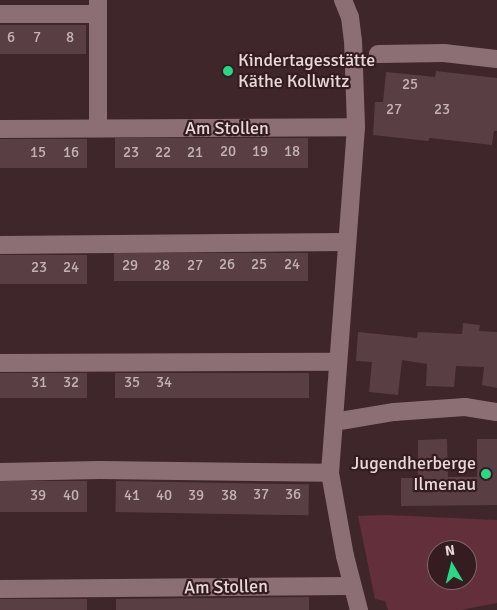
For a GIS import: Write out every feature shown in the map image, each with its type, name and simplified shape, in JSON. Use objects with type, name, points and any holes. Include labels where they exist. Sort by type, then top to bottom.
[{"type":"street","points":[[343,0],[350,17],[353,40],[356,127],[330,473],[352,586],[359,610]]},
{"type":"street","points":[[0,14],[97,7],[98,128]]},
{"type":"street","points":[[378,54],[444,53],[497,60]]},
{"type":"street","name":"Am Stollen","points":[[0,129],[356,127]]},
{"type":"street","points":[[0,245],[346,242]]},
{"type":"street","points":[[0,363],[338,362]]},
{"type":"street","points":[[334,422],[394,412],[465,407],[497,412]]},
{"type":"street","points":[[0,472],[100,470],[330,473]]},
{"type":"street","name":"Am Stollen","points":[[0,589],[352,586]]},
{"type":"shaded area","points":[[387,515],[497,520],[497,603],[460,610],[388,610],[385,601],[375,599],[358,516]]},
{"type":"building","points":[[0,25],[86,25],[86,54],[0,54]]},
{"type":"building","points":[[436,71],[497,78],[497,131],[494,131],[492,145],[430,138],[428,141],[373,135],[375,102],[383,102],[386,72],[435,77]]},
{"type":"building","points":[[115,138],[308,138],[308,168],[115,168]]},
{"type":"building","points":[[0,139],[87,139],[87,168],[0,168]]},
{"type":"building","points":[[114,253],[308,253],[308,281],[114,281]]},
{"type":"building","points":[[0,255],[87,255],[87,284],[0,284]]},
{"type":"building","points":[[463,323],[480,325],[479,331],[497,332],[497,388],[482,385],[484,367],[456,366],[454,387],[426,386],[427,364],[402,360],[398,395],[369,392],[372,362],[356,361],[358,332],[417,338],[418,332],[462,334]]},
{"type":"building","points":[[0,373],[87,373],[87,398],[0,398]]},
{"type":"building","points":[[115,373],[309,373],[309,398],[115,398]]},
{"type":"building","name":"Jugendherberge Ilmenau","points":[[447,439],[448,477],[477,477],[477,439],[497,439],[497,505],[401,506],[401,478],[418,478],[418,440]]},
{"type":"building","points":[[0,481],[87,481],[87,512],[0,512]]},
{"type":"building","points":[[116,481],[309,484],[308,515],[115,512]]},
{"type":"building","points":[[309,597],[309,610],[116,610],[116,599]]},
{"type":"building","points":[[0,599],[87,599],[87,610],[0,610]]},
{"type":"place","name":"Kindertagesstätte Käthe Kollwitz","points":[[228,71]]},
{"type":"place","name":"Jugendherberge Ilmenau","points":[[486,474]]}]
